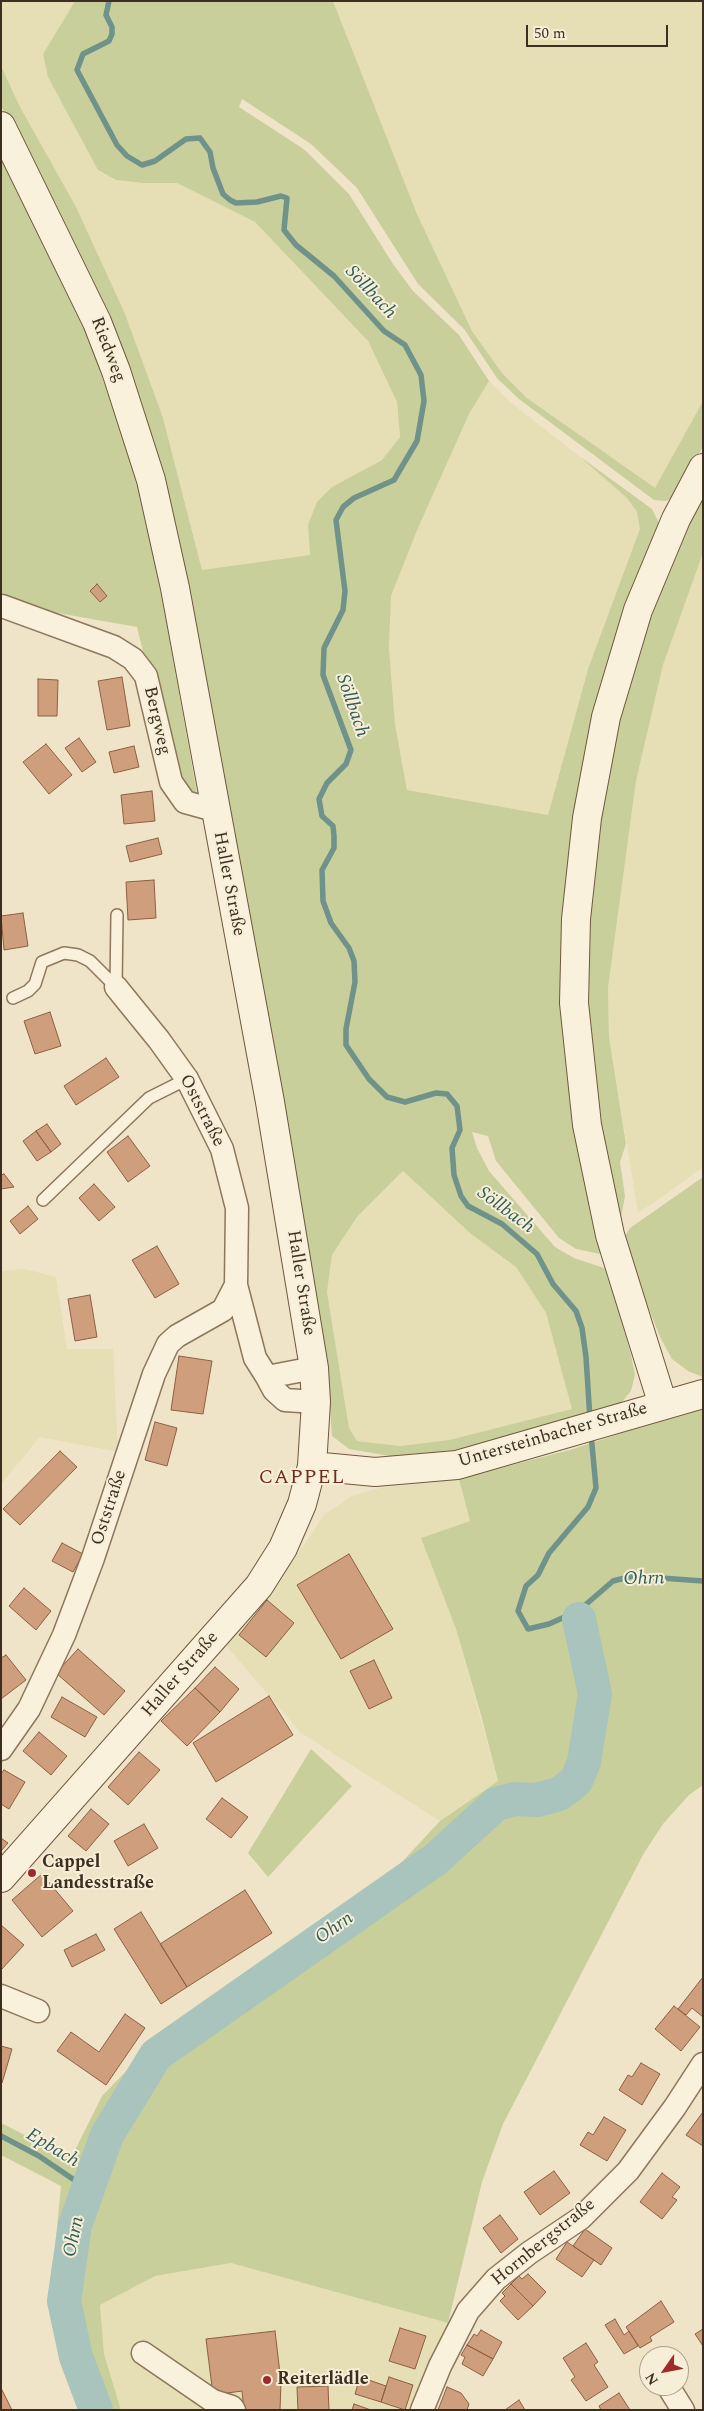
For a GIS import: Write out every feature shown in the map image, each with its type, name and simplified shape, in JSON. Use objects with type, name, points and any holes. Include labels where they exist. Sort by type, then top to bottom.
[{"type":"main road","name":"Riedweg","points":[[1,126],[64,251],[97,322],[116,371],[151,480],[175,588]]},
{"type":"main road","points":[[663,1405],[612,1243],[587,1125],[574,1003],[576,919],[587,818],[606,717],[638,610],[676,519],[703,468]]},
{"type":"main road","name":"Haller Straße","points":[[1,1878],[259,1586],[283,1548],[302,1504],[312,1466],[316,1402],[314,1368],[270,1102],[214,810],[175,588]]},
{"type":"main road","name":"Untersteinbacher Straße","points":[[312,1466],[375,1472],[457,1465],[703,1394]]},
{"type":"street","name":"Bergweg","points":[[2,606],[114,647],[133,659],[146,676],[171,782],[185,802],[214,810]]},
{"type":"street","name":"Oststraße","points":[[116,987],[159,1040],[187,1080],[222,1149],[237,1208],[236,1286],[255,1358],[274,1390],[284,1400],[316,1402]]},
{"type":"street","name":"Oststraße","points":[[1,1749],[29,1709],[64,1635],[93,1558],[154,1374],[168,1344],[177,1336],[223,1310],[236,1286]]},
{"type":"street","points":[[267,1377],[314,1368]]},
{"type":"street","points":[[1,1996],[38,2011]]},
{"type":"street","name":"Hornbergstraße","points":[[422,2410],[440,2366],[468,2311],[496,2279],[529,2253],[581,2218],[628,2171],[675,2107],[703,2064]]},
{"type":"street","points":[[143,2353],[213,2401],[232,2407],[234,2410]]},
{"type":"street","points":[[674,2396],[683,2410]]},
{"type":"lane","points":[[116,987],[117,915]]},
{"type":"lane","points":[[12,998],[28,991],[35,984],[42,962],[64,953],[78,955],[90,961],[116,987]]},
{"type":"lane","points":[[43,1200],[149,1098],[187,1080]]},
{"type":"shaded area","points":[[1,1],[75,1],[43,54],[98,170],[116,180],[143,183],[177,183],[255,222],[368,341],[397,402],[400,437],[382,460],[332,487],[308,525],[310,555],[202,570],[163,418],[1,66]]},
{"type":"shaded area","points":[[333,1],[703,1],[703,401],[655,489],[527,398],[502,373],[472,331],[417,214]]},
{"type":"shaded area","points":[[489,381],[510,402],[579,456],[627,498],[637,512],[641,529],[588,669],[548,815],[407,790],[395,724],[389,648],[391,596],[418,528],[469,414]]},
{"type":"shaded area","points":[[703,553],[703,1167],[654,1203],[638,1212],[609,1037],[608,988],[636,781],[663,665]]},
{"type":"shaded area","points":[[403,1171],[471,1234],[516,1267],[546,1313],[573,1409],[449,1440],[400,1446],[357,1441],[349,1428],[327,1292],[332,1255],[357,1217]]},
{"type":"shaded area","points":[[25,1269],[56,1277],[67,1349],[113,1349],[118,1452],[40,1437],[1,1484],[1,1271]]},
{"type":"shaded area","points":[[459,1479],[470,1521],[421,1538],[456,1629],[498,1781],[440,1821],[301,1733],[225,1644],[295,1558],[324,1515],[352,1496],[380,1488]]},
{"type":"shaded area","points":[[231,2263],[448,2323],[410,2410],[121,2410],[104,2354],[100,2305],[155,2276]]},
{"type":"green space","points":[[75,1],[333,1],[417,214],[472,331],[502,373],[527,398],[655,488],[703,401],[703,446],[677,495],[666,501],[654,500],[519,399],[497,378],[464,329],[418,284],[357,188],[311,144],[242,99],[239,107],[305,150],[349,194],[393,264],[413,291],[459,335],[489,381],[469,414],[418,528],[391,596],[389,648],[395,724],[407,790],[548,815],[588,669],[640,529],[637,512],[627,498],[579,456],[652,509],[659,523],[659,533],[569,918],[605,1255],[576,1249],[559,1238],[496,1161],[488,1136],[472,1132],[477,1148],[489,1171],[555,1247],[574,1258],[607,1269],[635,1375],[631,1391],[621,1403],[604,1410],[454,1452],[396,1457],[349,1449],[332,1436],[327,1362],[175,536],[36,175],[1,106],[1,66],[20,107],[76,207],[125,314],[163,418],[202,570],[310,555],[308,525],[317,502],[332,487],[382,460],[400,437],[397,402],[368,341],[255,222],[177,183],[143,183],[116,180],[98,170],[48,77],[43,54]],"holes":[[[403,1171],[471,1234],[516,1267],[546,1313],[572,1409],[449,1440],[400,1446],[357,1441],[349,1428],[327,1292],[332,1255],[357,1217]]]},
{"type":"green space","points":[[1,157],[86,330],[141,491],[198,799],[174,778],[137,627],[1,603]]},
{"type":"green space","points":[[703,487],[703,553],[663,665],[636,781],[608,988],[609,1037],[626,1144],[620,1162],[625,1196],[621,1217],[616,1215],[596,1125],[584,1000],[586,918],[614,716],[647,611]]},
{"type":"green space","points":[[703,1177],[703,1377],[688,1371],[672,1359],[661,1339],[633,1270],[625,1236],[630,1228]]},
{"type":"green space","points":[[703,1406],[703,1785],[689,1795],[663,1824],[644,1853],[503,2124],[482,2182],[448,2323],[231,2263],[155,2276],[100,2305],[104,2354],[121,2410],[85,2410],[67,2372],[50,2299],[61,2186],[1,2155],[1,2123],[71,2158],[102,2096],[158,2038],[235,1985],[401,1863],[440,1821],[498,1781],[456,1629],[421,1538],[470,1521],[459,1479],[573,1449]]},
{"type":"green space","points":[[311,1749],[352,1786],[268,1877],[248,1853]]},
{"type":"building","points":[[97,584],[107,596],[100,602],[90,591]]},
{"type":"building","points":[[122,677],[130,726],[107,730],[98,681]]},
{"type":"building","points":[[38,679],[58,680],[57,716],[38,716]]},
{"type":"building","points":[[79,738],[96,762],[82,772],[65,748]]},
{"type":"building","points":[[46,744],[72,775],[49,794],[23,762]]},
{"type":"building","points":[[134,746],[139,767],[114,773],[109,752]]},
{"type":"building","points":[[152,791],[155,821],[124,824],[121,795]]},
{"type":"building","points":[[158,838],[162,854],[130,862],[126,846]]},
{"type":"building","points":[[154,880],[156,918],[128,920],[126,882]]},
{"type":"building","points":[[23,913],[28,946],[4,950],[1,916]]},
{"type":"building","points":[[50,1012],[61,1046],[35,1054],[24,1021]]},
{"type":"building","points":[[106,1058],[119,1077],[76,1105],[64,1086]]},
{"type":"building","points":[[47,1124],[61,1144],[51,1152],[36,1131]]},
{"type":"building","points":[[36,1131],[51,1152],[37,1161],[23,1141]]},
{"type":"building","points":[[128,1136],[150,1166],[128,1182],[107,1152]]},
{"type":"building","points":[[4,1174],[14,1187],[1,1189],[1,1175]]},
{"type":"building","points":[[94,1184],[115,1207],[99,1221],[79,1198]]},
{"type":"building","points":[[28,1206],[38,1219],[20,1234],[10,1221]]},
{"type":"building","points":[[157,1246],[179,1284],[155,1298],[132,1260]]},
{"type":"building","points":[[90,1295],[97,1337],[75,1341],[68,1299]]},
{"type":"building","points":[[179,1356],[212,1361],[203,1414],[171,1410]]},
{"type":"building","points":[[155,1422],[177,1428],[167,1466],[145,1460]]},
{"type":"building","points":[[60,1451],[77,1467],[20,1525],[3,1509]]},
{"type":"building","points":[[62,1543],[83,1554],[73,1572],[52,1561]]},
{"type":"building","points":[[349,1554],[393,1629],[341,1659],[297,1585]]},
{"type":"building","points":[[24,1588],[51,1611],[36,1630],[9,1606]]},
{"type":"building","points":[[267,1600],[294,1623],[266,1657],[239,1635]]},
{"type":"building","points":[[78,1649],[125,1691],[104,1715],[56,1673]]},
{"type":"building","points":[[6,1655],[26,1680],[1,1699],[1,1658]]},
{"type":"building","points":[[374,1660],[392,1698],[369,1709],[350,1671]]},
{"type":"building","points":[[215,1667],[239,1689],[220,1712],[195,1688]]},
{"type":"building","points":[[195,1688],[220,1712],[187,1746],[161,1721]]},
{"type":"building","points":[[269,1696],[293,1735],[216,1782],[193,1743]]},
{"type":"building","points":[[62,1697],[97,1717],[85,1737],[51,1717]]},
{"type":"building","points":[[39,1732],[67,1756],[51,1775],[23,1751]]},
{"type":"building","points":[[139,1752],[160,1770],[128,1805],[108,1787]]},
{"type":"building","points":[[4,1770],[25,1782],[9,1809],[1,1804],[1,1774]]},
{"type":"building","points":[[222,1798],[248,1817],[231,1838],[206,1819]]},
{"type":"building","points":[[91,1809],[109,1824],[86,1851],[68,1836]]},
{"type":"building","points":[[144,1824],[158,1848],[128,1866],[114,1841]]},
{"type":"building","points":[[1,1838],[8,1843],[1,1851]]},
{"type":"building","points":[[42,1874],[73,1911],[42,1937],[12,1900]]},
{"type":"building","points":[[245,1890],[272,1933],[187,1987],[160,1944]]},
{"type":"building","points":[[141,1912],[187,1987],[161,2004],[114,1929]]},
{"type":"building","points":[[1,1925],[24,1945],[1,1970]]},
{"type":"building","points":[[96,1934],[105,1950],[72,1967],[64,1950]]},
{"type":"building","points":[[703,1977],[703,2017],[692,2008],[686,2015],[678,2009]]},
{"type":"building","points":[[674,2006],[700,2027],[681,2051],[655,2029]]},
{"type":"building","points":[[125,2014],[145,2028],[106,2085],[57,2051],[71,2032],[99,2052]]},
{"type":"building","points":[[1,2046],[12,2049],[2,2083],[1,2083]]},
{"type":"building","points":[[641,2063],[660,2074],[642,2105],[619,2090],[628,2075],[632,2077]]},
{"type":"building","points":[[703,2112],[703,2146],[686,2135]]},
{"type":"building","points":[[604,2117],[626,2130],[607,2161],[580,2145],[588,2132],[593,2135]]},
{"type":"building","points":[[554,2171],[570,2193],[540,2215],[524,2192]]},
{"type":"building","points":[[662,2173],[680,2187],[672,2197],[677,2200],[662,2219],[640,2202]]},
{"type":"building","points":[[500,2215],[518,2239],[501,2253],[483,2228]]},
{"type":"building","points":[[585,2229],[612,2248],[601,2265],[573,2246]]},
{"type":"building","points":[[567,2242],[594,2260],[582,2277],[556,2259]]},
{"type":"building","points":[[528,2274],[546,2292],[533,2306],[511,2284],[519,2276],[522,2279]]},
{"type":"building","points":[[511,2284],[533,2306],[518,2320],[500,2301],[505,2296],[502,2293]]},
{"type":"building","points":[[661,2301],[674,2322],[650,2337],[652,2341],[639,2346],[626,2327]]},
{"type":"building","points":[[615,2319],[624,2335],[629,2331],[638,2346],[624,2354],[605,2325]]},
{"type":"building","points":[[400,2328],[426,2336],[415,2369],[389,2361]]},
{"type":"building","points":[[703,2329],[703,2346],[695,2334]]},
{"type":"building","points":[[481,2330],[502,2342],[493,2359],[467,2345],[474,2334],[477,2336]]},
{"type":"building","points":[[275,2331],[281,2382],[280,2410],[244,2410],[242,2391],[213,2395],[206,2339]]},
{"type":"building","points":[[586,2343],[598,2362],[594,2365],[608,2387],[586,2401],[571,2380],[575,2377],[563,2358]]},
{"type":"building","points":[[467,2345],[493,2359],[483,2376],[462,2364],[465,2357],[461,2355]]},
{"type":"building","points":[[360,2377],[386,2386],[381,2402],[355,2394]]},
{"type":"building","points":[[389,2377],[413,2385],[405,2410],[381,2402]]},
{"type":"building","points":[[328,2386],[329,2410],[298,2410],[297,2387]]},
{"type":"building","points":[[447,2387],[461,2393],[469,2404],[467,2410],[438,2410]]},
{"type":"building","points":[[1,2388],[12,2410],[1,2410]]},
{"type":"building","points":[[619,2393],[630,2410],[601,2410],[599,2406]]},
{"type":"building","points":[[519,2400],[525,2410],[505,2410]]},
{"type":"building","points":[[354,2404],[371,2410],[352,2410]]},
{"type":"waterway","name":"Söllbach","points":[[109,1],[106,15],[112,27],[109,41],[83,54],[77,70],[117,145],[127,156],[142,165],[155,161],[186,139],[200,138],[210,152],[213,168],[223,194],[230,200],[236,203],[257,202],[281,196],[287,198],[284,230],[296,245],[334,276],[384,331],[405,345],[421,375],[424,401],[417,441],[394,480],[354,498],[343,507],[336,520],[345,591],[343,610],[324,648],[323,675],[351,750],[346,764],[327,783],[319,799],[322,816],[333,826],[334,836],[334,848],[322,870],[323,901],[331,923],[349,948],[354,961],[355,982],[346,1029],[346,1045],[369,1079],[387,1097],[405,1102],[436,1093],[447,1094],[457,1106],[460,1130],[452,1148],[454,1175],[461,1196],[468,1206],[502,1224],[537,1254],[553,1284],[576,1311],[582,1328],[586,1357],[590,1419]]},
{"type":"waterway","name":"Söllbach","points":[[591,1434],[596,1488],[588,1507],[549,1553],[538,1575],[526,1586],[518,1611],[528,1629],[549,1624],[569,1615],[579,1619],[583,1607],[613,1581],[633,1576],[703,1581]]},
{"type":"waterway","name":"Ohrn","points":[[96,2410],[76,2357],[64,2301],[75,2225],[107,2135],[156,2055],[436,1859],[496,1804],[515,1799],[537,1800],[559,1794],[576,1781],[584,1762],[595,1694],[579,1619]]},
{"type":"waterway","name":"Epbach","points":[[1,2136],[39,2156],[86,2188]]},
{"type":"place","name":"Cappel Landesstraße","points":[[32,1873]]},
{"type":"place","name":"Reiterlädle","points":[[267,2380]]},
{"type":"district","name":"CAPPEL","points":[[302,1479]]}]
